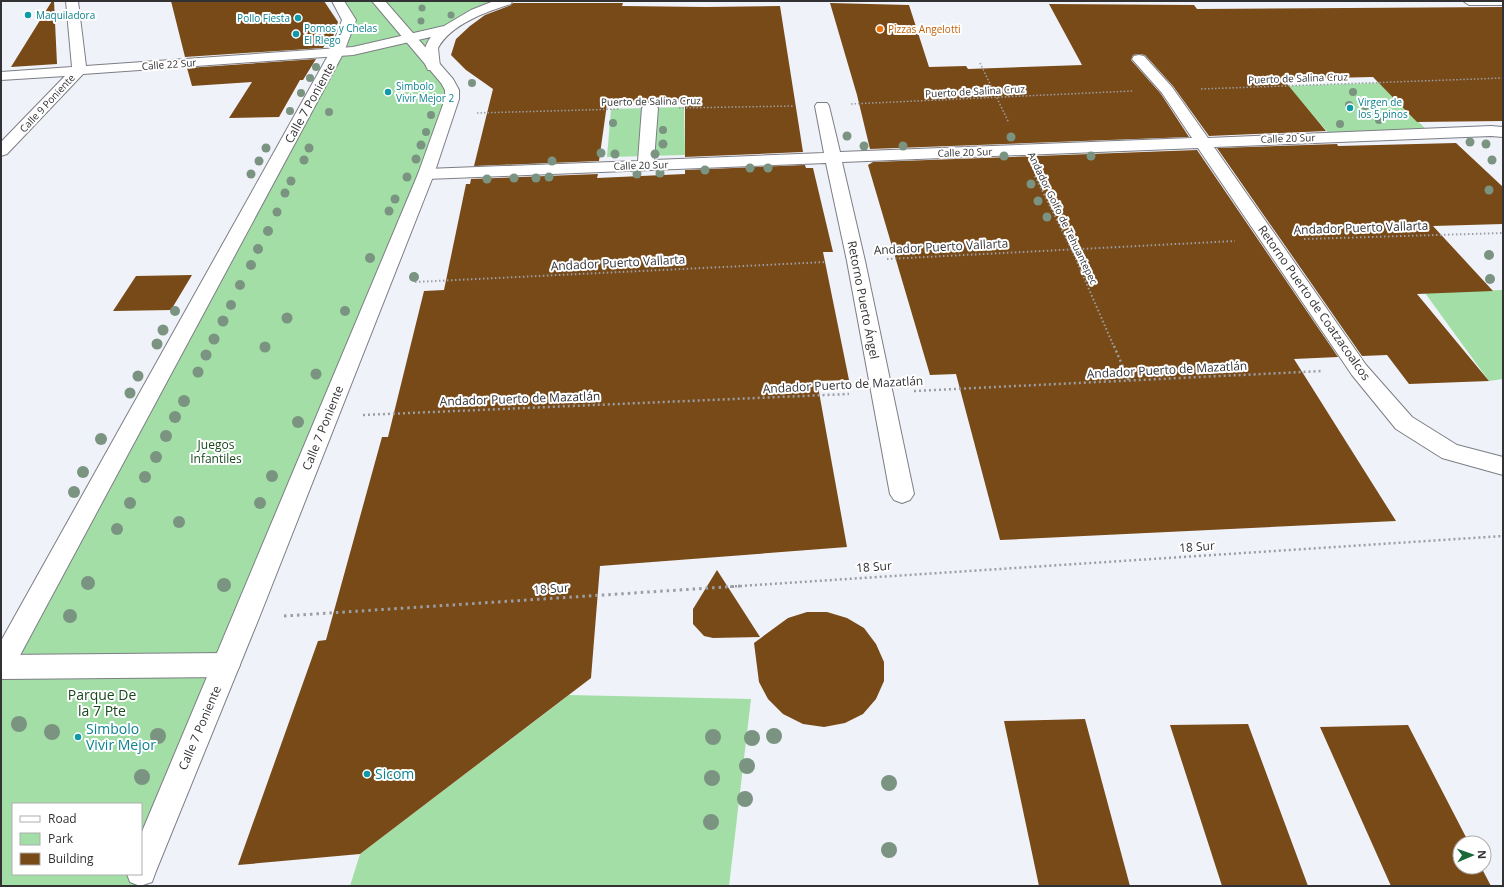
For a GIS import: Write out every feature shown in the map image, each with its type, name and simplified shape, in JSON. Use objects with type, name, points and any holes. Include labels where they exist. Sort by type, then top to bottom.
[{"type":"street","name":"Calle 9 Poniente","points":[[1,152],[79,70],[72,1]]},
{"type":"street","name":"Calle 7 Poniente","points":[[1,667],[337,52],[349,20],[338,1]]},
{"type":"street","name":"Calle 7 Poniente","points":[[142,869],[227,665],[426,174],[452,99],[452,90],[448,82],[378,1]]},
{"type":"street","points":[[433,66],[430,56],[431,47],[438,37],[448,29],[479,11],[506,1]]},
{"type":"street","points":[[1469,1],[1503,1]]},
{"type":"street","name":"Calle 22 Sur","points":[[1,76],[337,52],[375,47],[408,37],[430,34],[448,29]]},
{"type":"street","name":"Retorno Puerto de Coatzacoalcos","points":[[1139,58],[1167,90],[1359,370],[1404,423],[1450,452],[1503,466]]},
{"type":"street","name":"Retorno Puerto Ángel","points":[[822,106],[856,261],[902,494]]},
{"type":"street","points":[[646,165],[650,108]]},
{"type":"street","name":"Calle 20 Sur","points":[[426,174],[1202,141],[1484,131],[1503,132]]},
{"type":"street","points":[[1,667],[227,665]]},
{"type":"street","points":[[135,886],[140,875]]},
{"type":"path","name":"Andador Golfo de Tehuantepec","points":[[980,63],[1072,250],[1129,381]]},
{"type":"path","name":"Puerto de Salina Cruz","points":[[447,114],[650,108],[822,106],[1167,90],[1503,78]]},
{"type":"path","name":"Andador Puerto Vallarta","points":[[381,284],[1269,240],[1503,233]]},
{"type":"path","name":"Andador Puerto de Mazatlán","points":[[328,416],[881,393],[1359,370]]},
{"type":"path","name":"18 Sur","points":[[246,618],[1503,536]]},
{"type":"green space","name":"Parque De la 7 Pte","points":[[339,1],[506,1],[479,11],[431,47],[452,90],[142,868],[142,803],[12,803],[12,875],[140,875],[135,886],[1,886],[1,679],[350,20]]},
{"type":"green space","points":[[1379,83],[1431,134],[1332,137],[1288,86]]},
{"type":"green space","points":[[684,107],[685,155],[607,157],[611,109]]},
{"type":"green space","points":[[1502,290],[1503,379],[1489,381],[1425,293]]},
{"type":"green space","points":[[569,695],[751,699],[729,886],[350,886],[360,854]]},
{"type":"building","points":[[52,1],[54,1],[57,64],[11,67]]},
{"type":"building","points":[[171,1],[324,1],[338,22],[331,43],[326,43],[323,48],[185,57]]},
{"type":"building","points":[[513,3],[623,3],[622,6],[706,7],[780,6],[803,152],[685,157],[685,102],[607,104],[599,161],[474,166],[493,89],[466,70],[451,55],[456,39],[470,26],[485,15]]},
{"type":"building","points":[[830,3],[909,5],[929,67],[966,66],[968,69],[1082,65],[1049,4],[1194,5],[1197,9],[1503,7],[1503,121],[1417,122],[1373,77],[1283,79],[1326,131],[1209,136],[1173,86],[1145,55],[1139,54],[1133,55],[1131,60],[1161,94],[1189,137],[870,149],[857,95]]},
{"type":"building","points":[[316,59],[303,80],[300,80],[279,117],[229,118],[252,82],[192,86],[187,68]]},
{"type":"building","points":[[1456,143],[1503,187],[1503,224],[1433,226],[1493,291],[1417,294],[1489,381],[1409,384],[1387,355],[1362,356],[1217,148],[1337,144],[1338,146]]},
{"type":"building","points":[[1197,150],[1338,357],[1294,359],[1396,521],[1000,540],[956,374],[930,375],[868,165],[873,162]]},
{"type":"building","points":[[805,165],[806,168],[813,168],[833,252],[823,252],[849,380],[817,381],[847,547],[600,566],[591,678],[360,854],[238,865],[318,641],[326,640],[382,437],[388,437],[424,291],[444,290],[466,184],[470,184],[471,179],[598,174],[597,178],[685,174],[685,170]]},
{"type":"building","points":[[192,275],[171,310],[113,311],[136,276]]},
{"type":"building","points":[[717,570],[760,637],[713,638],[704,636],[693,624],[693,609]]},
{"type":"building","points":[[807,612],[827,612],[847,618],[864,628],[876,644],[884,662],[884,681],[876,699],[863,714],[845,723],[824,727],[803,724],[783,714],[768,699],[759,682],[754,643],[788,618]]},
{"type":"building","points":[[1085,719],[1130,886],[1039,886],[1004,721]]},
{"type":"building","points":[[1248,724],[1308,886],[1222,886],[1170,725]]},
{"type":"building","points":[[1408,725],[1465,835],[1452,835],[1452,875],[1485,875],[1491,886],[1391,886],[1320,727]]},
{"type":"place","name":"Maquiladora","points":[[28,15]]},
{"type":"place","name":"Pollo Fiesta","points":[[298,18]]},
{"type":"place","name":"Pizzas Angelotti","points":[[880,29]]},
{"type":"place","name":"Pomos y Chelas El RIego","points":[[296,34]]},
{"type":"place","name":"Simbolo Vivir Mejor 2","points":[[388,92]]},
{"type":"place","name":"Virgen de los 5 pinos","points":[[1350,108]]},
{"type":"place","name":"Simbolo Vivir Mejor","points":[[78,737]]},
{"type":"place","name":"Sicom","points":[[367,774]]},
{"type":"park label","name":"Juegos Infantiles","points":[[216,452]]}]
